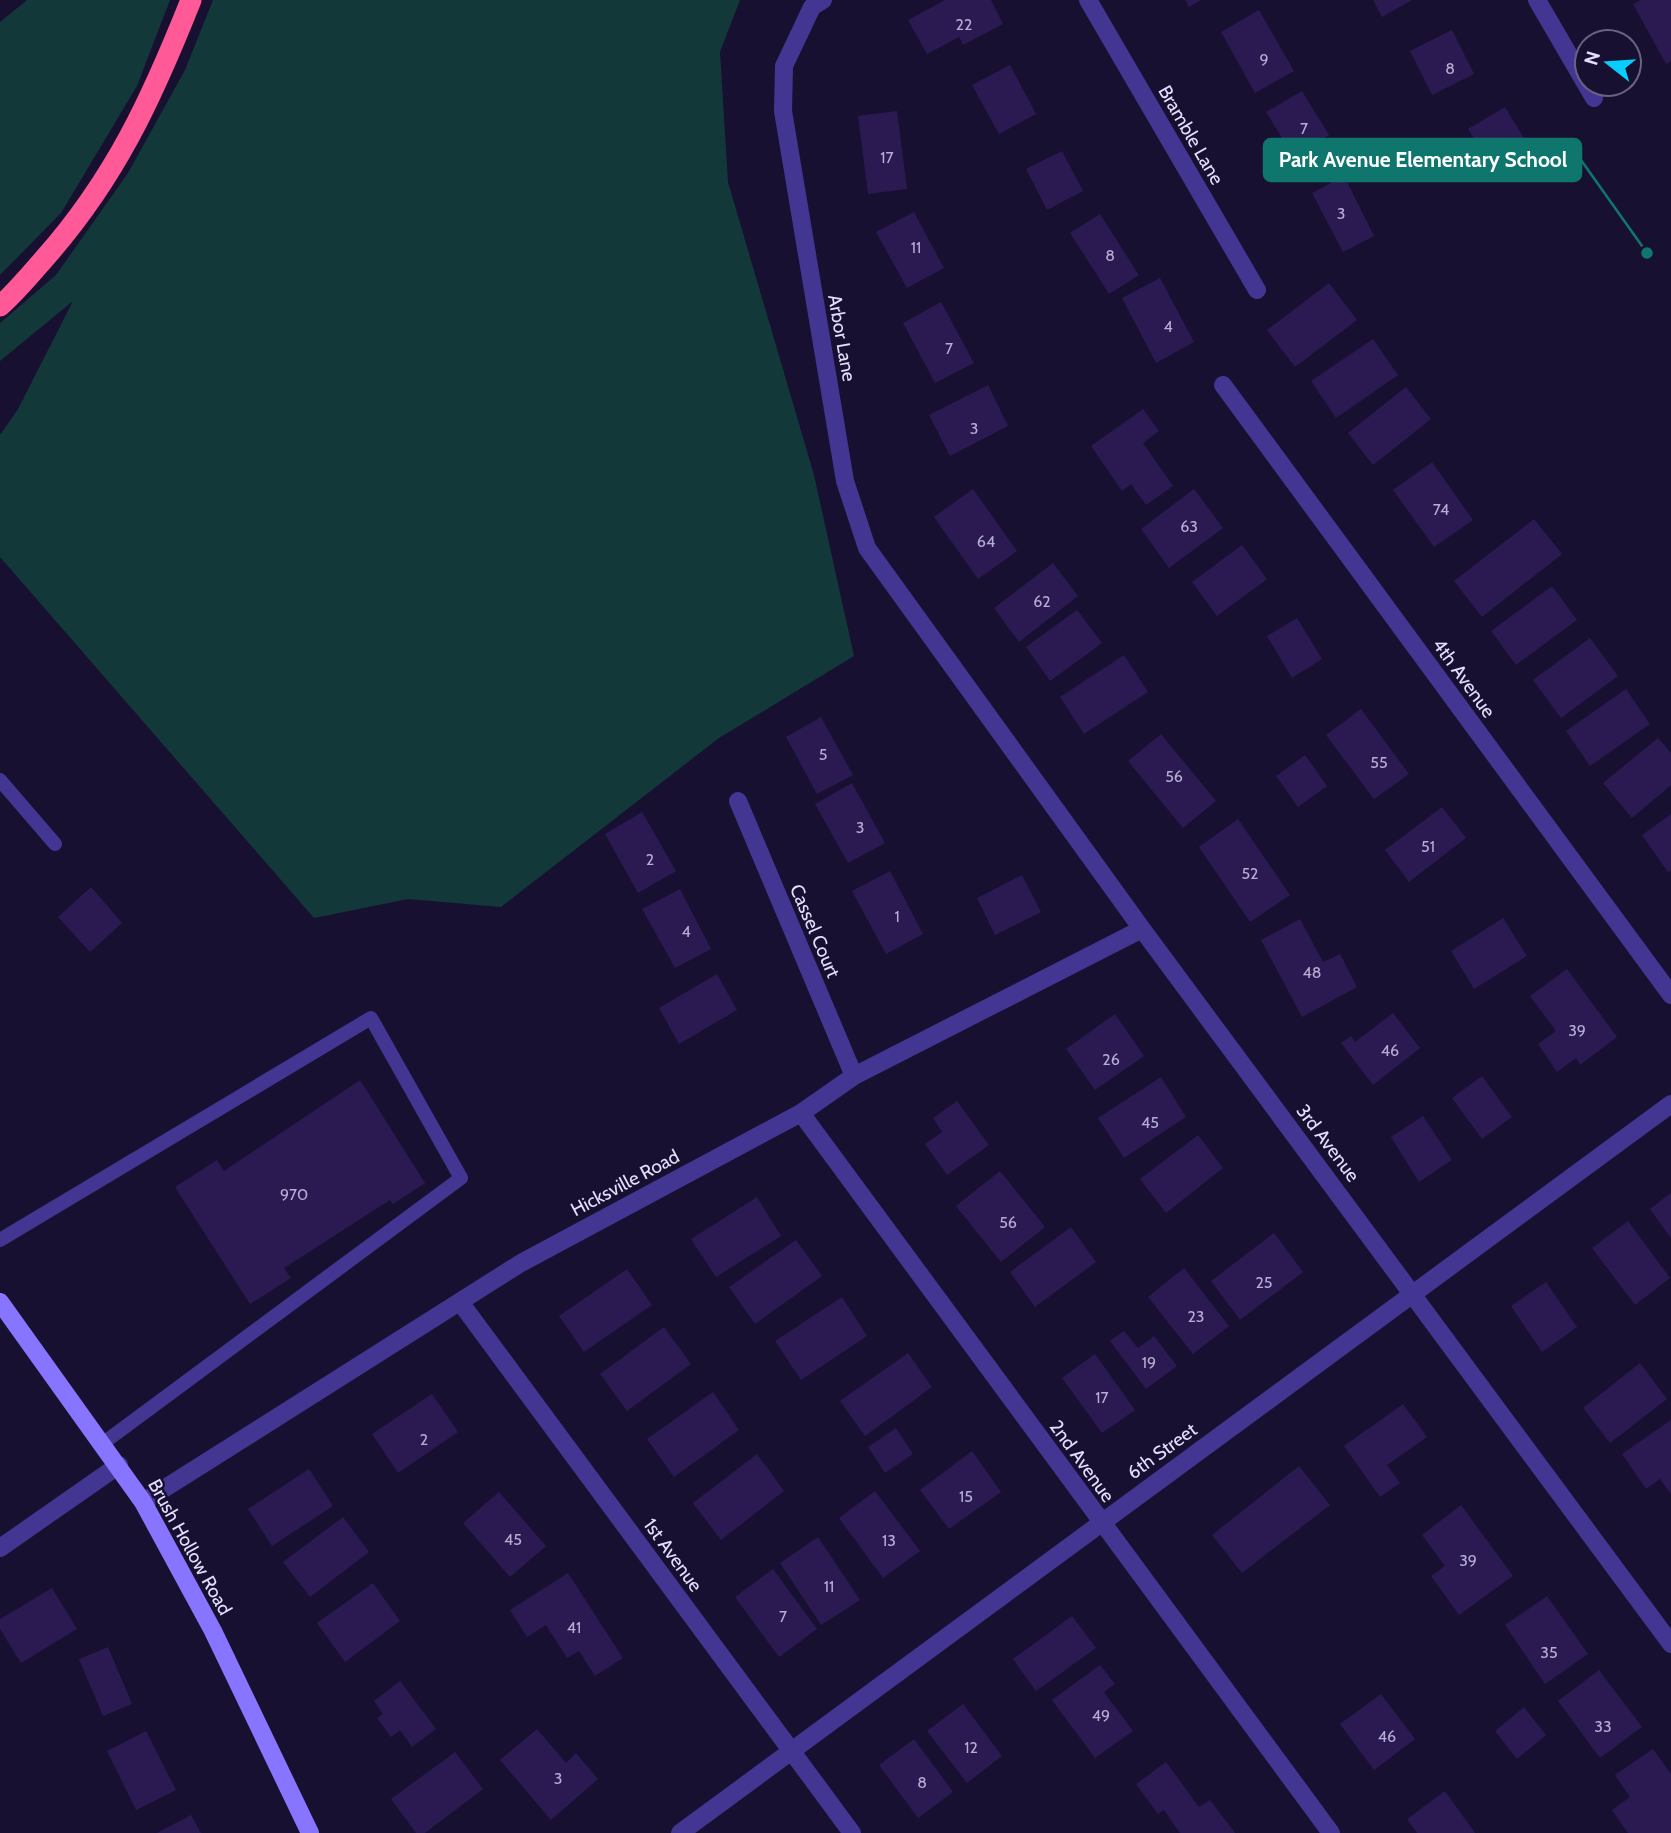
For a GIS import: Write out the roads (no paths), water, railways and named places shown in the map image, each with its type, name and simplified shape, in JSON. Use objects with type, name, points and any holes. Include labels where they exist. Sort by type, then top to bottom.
[{"type":"highway","points":[[0,306],[78,221],[113,167],[155,90],[191,0]]},
{"type":"main road","name":"Brush Hollow Road","points":[[0,1302],[143,1502],[213,1631],[310,1833]]},
{"type":"street","name":"Arbor Lane","points":[[823,0],[812,7],[784,66],[783,111],[845,481],[867,548],[952,666]]},
{"type":"street","name":"Bramble Lane","points":[[1088,0],[1257,290]]},
{"type":"street","points":[[1537,0],[1573,62]]},
{"type":"street","name":"4th Avenue","points":[[1223,385],[1671,995]]},
{"type":"street","name":"3rd Avenue","points":[[952,666],[1142,929],[1671,1644]]},
{"type":"street","name":"Cassel Court","points":[[738,801],[854,1076]]},
{"type":"street","name":"Hicksville Road","points":[[143,1502],[521,1263],[801,1113],[854,1076],[1142,929]]},
{"type":"street","name":"6th Street","points":[[680,1833],[1671,1104]]},
{"type":"street","name":"2nd Avenue","points":[[801,1113],[1331,1833]]},
{"type":"street","name":"1st Avenue","points":[[460,1302],[852,1833]]},
{"type":"street","points":[[0,1548],[119,1465]]},
{"type":"lane","points":[[0,780],[55,844]]},
{"type":"lane","points":[[0,1240],[371,1018],[461,1178],[103,1444]]},
{"type":"place","name":"Park Avenue Elementary School","points":[[1647,253]]}]
